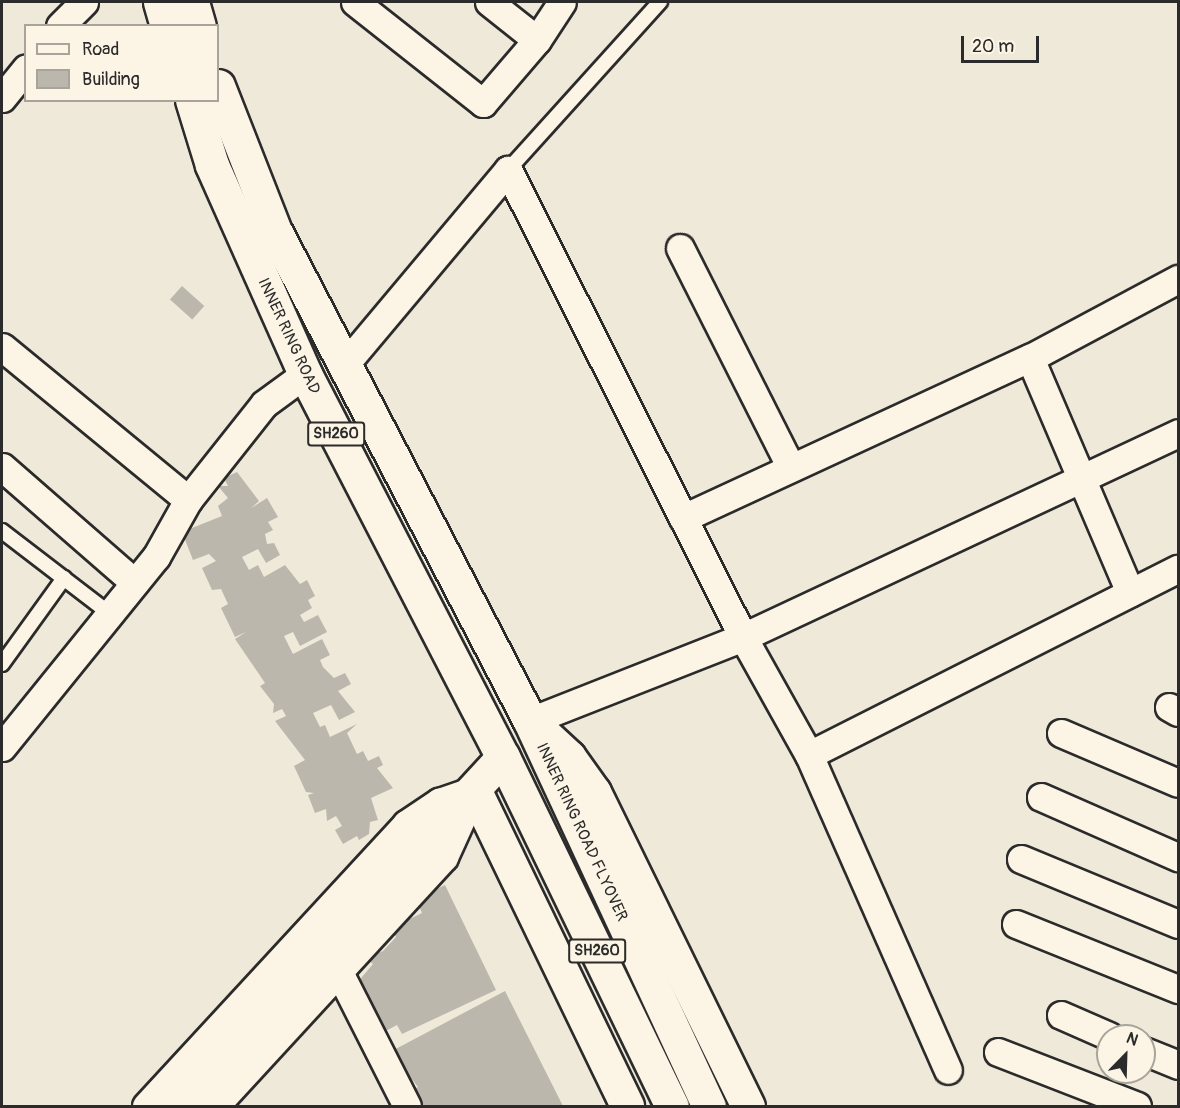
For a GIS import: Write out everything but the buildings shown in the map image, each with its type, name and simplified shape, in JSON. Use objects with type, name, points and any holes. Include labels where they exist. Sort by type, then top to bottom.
[{"type":"main road","points":[[160,2],[166,24]]},
{"type":"main road","points":[[192,2],[198,24]]},
{"type":"main road","name":"INNER RING ROAD","points":[[219,89],[274,229],[346,363],[530,721]]},
{"type":"main road","name":"INNER RING ROAD","points":[[193,102],[212,165],[305,374],[503,757]]},
{"type":"main road","points":[[530,721],[569,757],[594,792],[748,1107]]},
{"type":"main road","name":"INNER RING ROAD FLYOVER","points":[[530,721],[710,1107]]},
{"type":"main road","points":[[182,1107],[503,757]]},
{"type":"main road","name":"SH260","points":[[503,757],[672,1107]]},
{"type":"main road","points":[[474,789],[627,1107]]},
{"type":"street","points":[[62,24],[84,2]]},
{"type":"street","points":[[355,2],[483,103],[537,40],[562,2]]},
{"type":"street","points":[[489,2],[537,40]]},
{"type":"street","points":[[2,98],[24,70]]},
{"type":"street","points":[[346,363],[508,170],[743,637],[808,755],[948,1070]]},
{"type":"street","points":[[680,248],[791,468]]},
{"type":"street","points":[[683,518],[1030,358],[1179,279]]},
{"type":"street","points":[[2,347],[188,500]]},
{"type":"street","points":[[1030,358],[1130,593]]},
{"type":"street","points":[[2,747],[135,583],[188,500],[264,404],[305,374]]},
{"type":"street","points":[[530,721],[743,637],[1084,482],[1179,433]]},
{"type":"street","points":[[2,467],[135,583]]},
{"type":"street","points":[[808,755],[1179,569]]},
{"type":"street","points":[[1061,733],[1179,783]]},
{"type":"street","points":[[215,1107],[444,857],[474,789]]},
{"type":"street","points":[[146,1107],[406,824],[430,806],[474,789]]},
{"type":"street","points":[[1041,797],[1179,857]]},
{"type":"street","points":[[1021,859],[1179,924]]},
{"type":"street","points":[[1016,924],[1179,989]]},
{"type":"street","points":[[339,972],[407,1107]]},
{"type":"street","points":[[1061,1016],[1096,1031]]},
{"type":"street","points":[[998,1052],[1137,1107]]},
{"type":"street","points":[[1156,1056],[1179,1065]]},
{"type":"lane","points":[[508,170],[660,2]]},
{"type":"lane","points":[[2,531],[110,614]]},
{"type":"lane","points":[[2,664],[64,578]]}]
